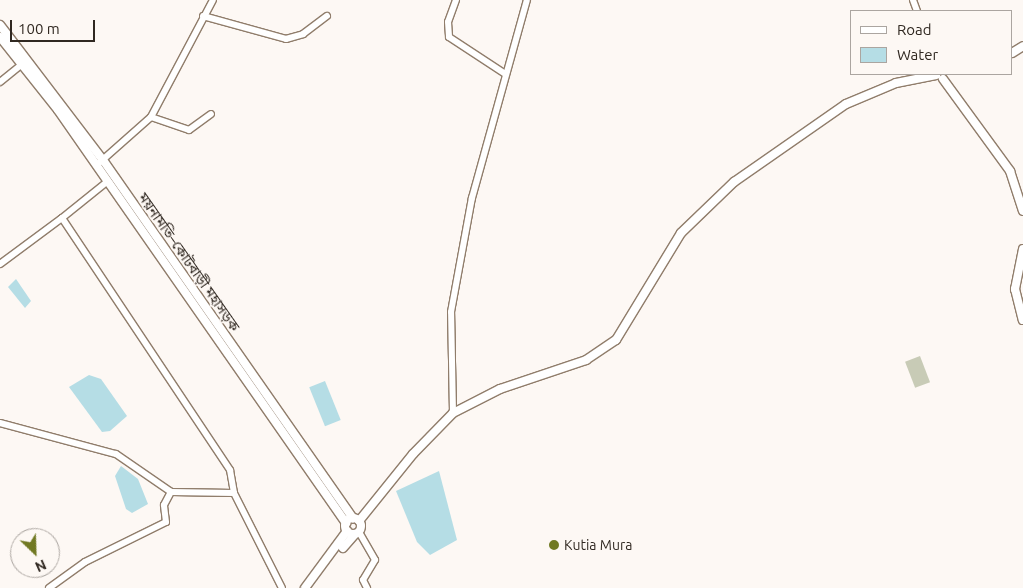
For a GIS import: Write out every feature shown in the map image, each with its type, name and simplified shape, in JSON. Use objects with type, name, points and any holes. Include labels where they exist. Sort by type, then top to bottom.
[{"type":"main road","name":"ময়নামতি–কোটবাড়ী মহাসড়ক","points":[[0,25],[103,160],[196,301],[352,530]]},
{"type":"main road","name":"ময়নামতি–কোটবাড়ী মহাসড়ক","points":[[0,37],[22,64],[356,519]]},
{"type":"main road","points":[[310,588],[352,530],[356,519],[413,454],[453,414],[500,389],[580,362],[606,348],[682,233],[734,182],[846,104],[896,83],[940,75],[1010,171],[1023,211]]},
{"type":"main road","points":[[1023,249],[1015,289],[1023,320]]},
{"type":"main road","points":[[305,588],[352,530],[356,519]]},
{"type":"street","points":[[96,165],[151,117],[213,0]]},
{"type":"street","points":[[456,0],[448,22],[449,36],[504,73]]},
{"type":"street","points":[[453,414],[451,312],[472,198],[500,106],[504,73],[527,0]]},
{"type":"street","points":[[203,16],[286,39],[303,34],[327,16]]},
{"type":"street","points":[[0,82],[22,64]]},
{"type":"street","points":[[151,117],[189,130],[211,114]]},
{"type":"street","points":[[0,264],[108,181]]},
{"type":"street","points":[[62,218],[230,470],[234,493],[282,588]]},
{"type":"street","points":[[0,423],[116,454],[171,492],[234,493]]},
{"type":"street","points":[[49,588],[85,562],[166,522],[164,505],[171,492]]},
{"type":"street","points":[[352,530],[375,557],[363,580],[367,588]]},
{"type":"green space","points":[[920,356],[930,382],[915,388],[905,362]]},
{"type":"water","points":[[16,279],[31,301],[25,308],[8,287]]},
{"type":"water","points":[[89,375],[101,379],[127,416],[110,431],[102,432],[69,387]]},
{"type":"water","points":[[325,381],[341,420],[325,426],[309,387]]},
{"type":"water","points":[[121,466],[138,479],[148,504],[132,513],[126,509],[115,476]]},
{"type":"water","points":[[439,471],[457,540],[430,555],[417,542],[396,491]]},
{"type":"place","name":"Kutia Mura","points":[[554,545]]}]
